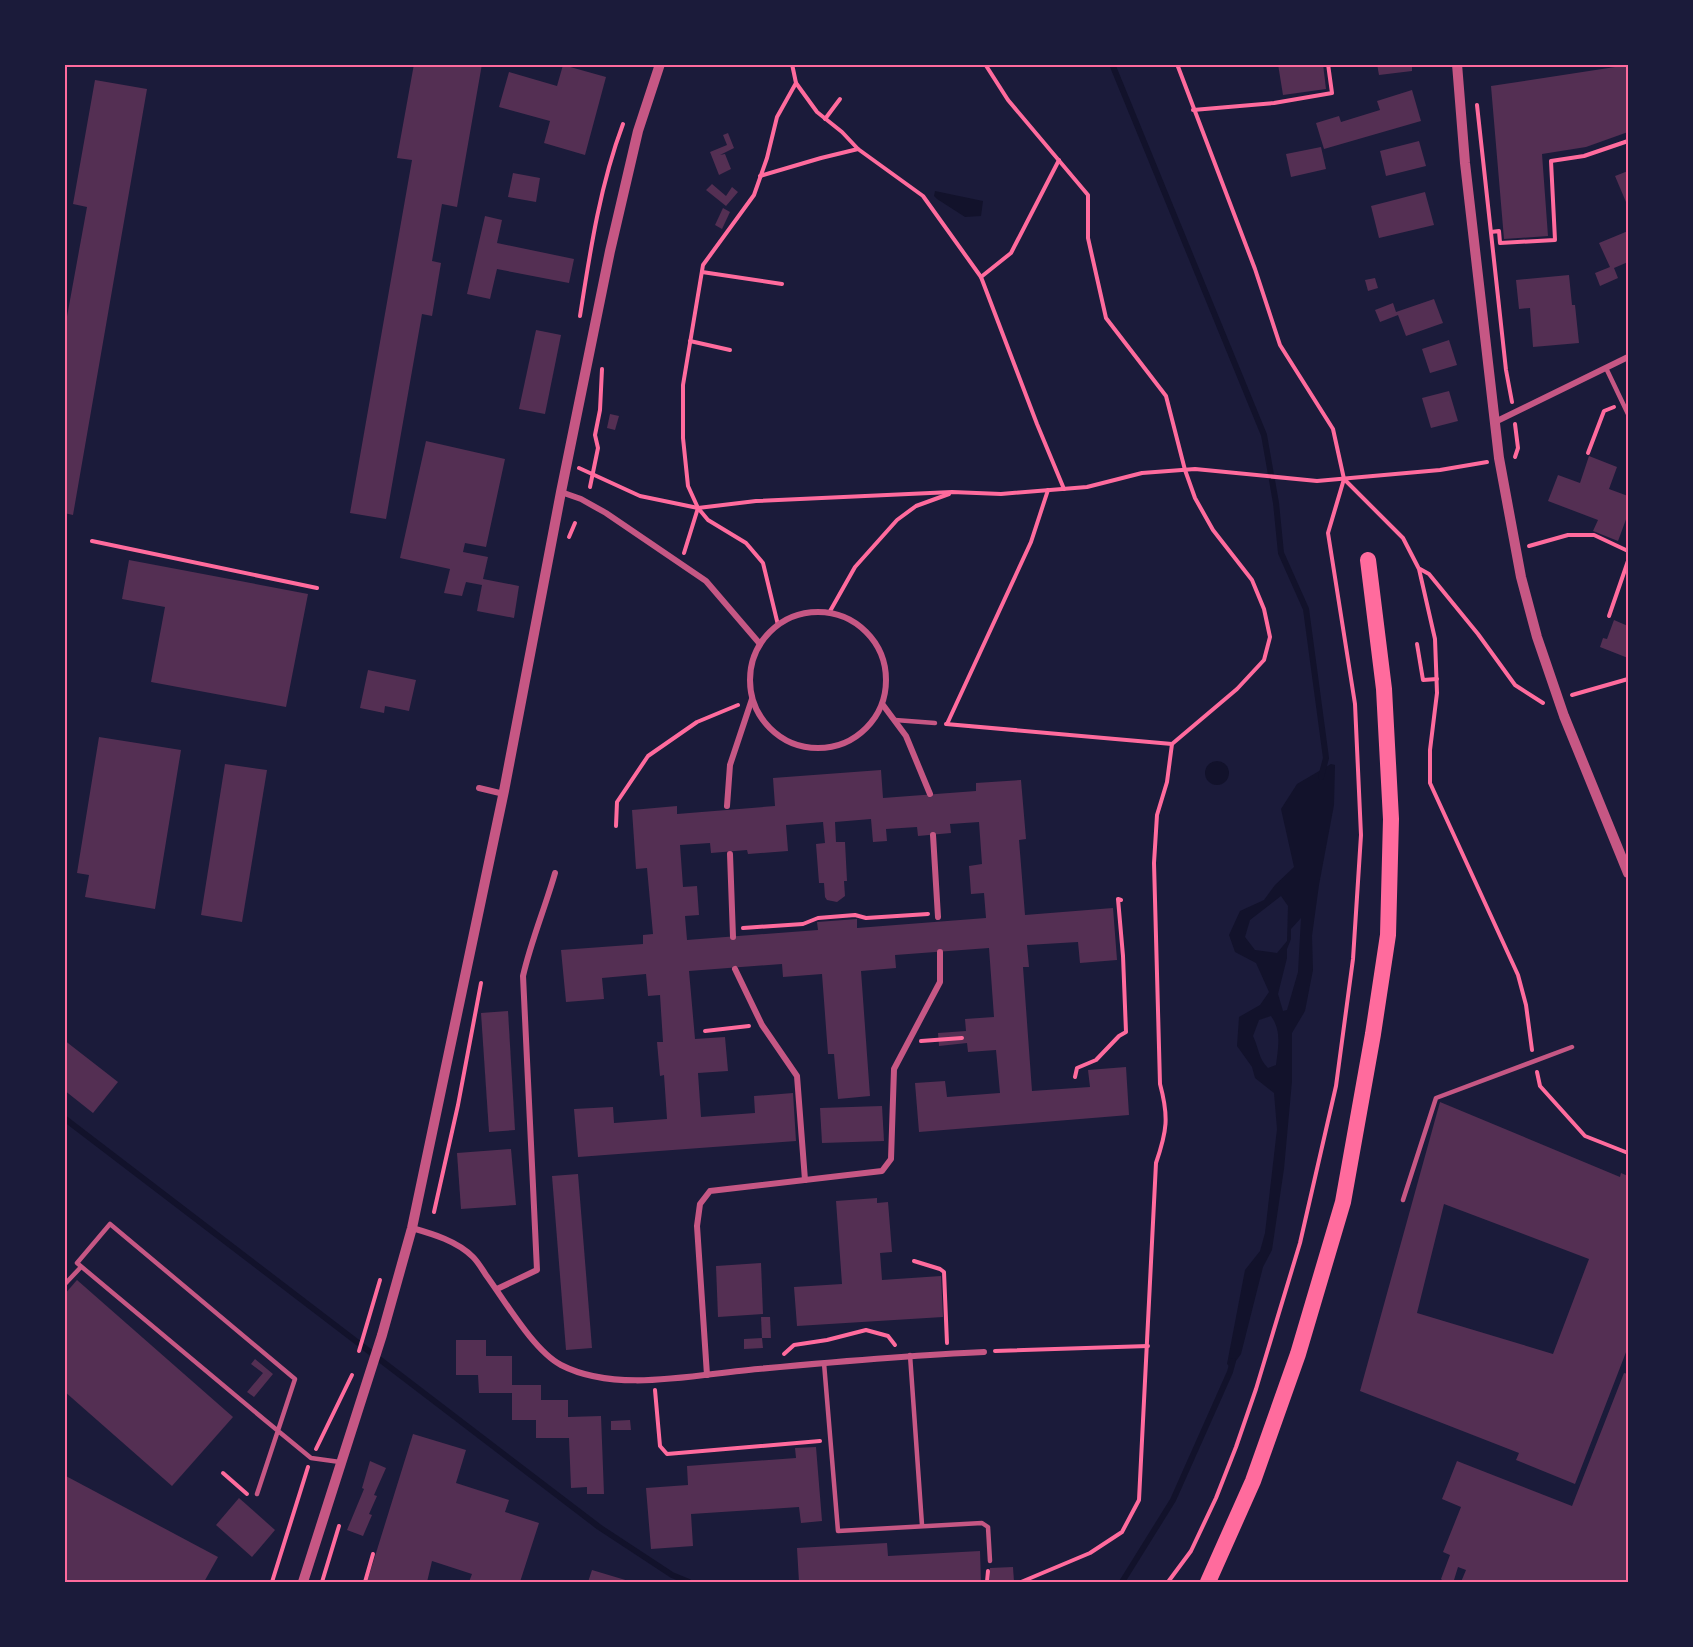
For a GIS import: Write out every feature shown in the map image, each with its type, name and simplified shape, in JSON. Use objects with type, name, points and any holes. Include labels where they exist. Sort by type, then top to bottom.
[{"type":"highway","points":[[1208,1582],[1253,1481],[1298,1354],[1343,1202],[1375,1023],[1388,934],[1391,819],[1384,689],[1368,560]]},
{"type":"street","points":[[303,1582],[382,1335],[412,1228],[504,794],[561,492],[610,251],[638,131],[660,64]]},
{"type":"street","points":[[1457,64],[1465,163],[1499,458],[1521,577],[1537,637],[1564,716],[1629,873]]},
{"type":"street","points":[[1495,422],[1629,357]]},
{"type":"street","points":[[561,492],[581,499],[606,513],[706,581],[760,644]]},
{"type":"street","points":[[811,612],[829,613],[852,620],[871,636],[883,657],[887,681],[883,705],[870,726],[850,741],[827,748],[803,747],[780,737],[763,720],[752,698],[750,680],[752,661],[760,644],[778,625],[793,616],[811,612]]},
{"type":"street","points":[[726,806],[730,765],[752,698]]},
{"type":"street","points":[[883,705],[906,736],[930,794]]},
{"type":"street","points":[[479,788],[504,794]]},
{"type":"street","points":[[933,835],[938,915]]},
{"type":"street","points":[[730,854],[733,937]]},
{"type":"street","points":[[496,1289],[537,1270],[523,976],[531,943],[544,912],[555,873]]},
{"type":"street","points":[[707,1375],[697,1226],[700,1204],[710,1191],[882,1171],[891,1159],[894,1069],[940,982],[940,952]]},
{"type":"street","points":[[735,969],[762,1025],[797,1076],[806,1180]]},
{"type":"street","points":[[412,1228],[450,1242],[473,1257],[532,1340],[559,1365],[588,1376],[621,1381],[910,1355],[984,1352]]},
{"type":"lane","points":[[1606,368],[1629,414]]},
{"type":"lane","points":[[895,720],[935,723]]},
{"type":"lane","points":[[1403,1200],[1436,1098],[1572,1047]]},
{"type":"lane","points":[[257,1494],[279,1431],[295,1379],[110,1224],[77,1263],[81,1267],[279,1431],[311,1458],[340,1462]]},
{"type":"lane","points":[[64,1285],[81,1267]]},
{"type":"lane","points":[[910,1355],[922,1525]]},
{"type":"lane","points":[[824,1363],[838,1531],[982,1523],[988,1527],[990,1562]]},
{"type":"path","points":[[792,64],[796,83],[817,112],[858,149],[923,196],[981,277],[1064,489]]},
{"type":"path","points":[[985,64],[1008,100],[1088,195],[1088,237],[1106,318],[1166,396],[1185,470],[1195,498],[1213,530],[1252,580],[1264,609],[1270,637],[1264,660],[1237,689],[1172,744],[1167,782],[1157,815],[1154,863],[1160,1084],[1166,1106],[1166,1136],[1156,1163],[1139,1500],[1122,1532],[1089,1553],[1021,1582]]},
{"type":"path","points":[[1168,1582],[1191,1551],[1216,1498],[1253,1399],[1300,1242],[1336,1086],[1353,959],[1360,835],[1355,704],[1328,533],[1344,479],[1333,429],[1280,345],[1255,269],[1177,64]]},
{"type":"path","points":[[1193,110],[1274,103],[1332,93],[1328,64]]},
{"type":"path","points":[[778,625],[763,563],[746,543],[708,520],[698,508],[688,486],[683,438],[683,385],[703,265],[754,195],[777,117],[796,83]]},
{"type":"path","points":[[1477,98],[1508,375]]},
{"type":"path","points":[[825,118],[840,99]]},
{"type":"path","points":[[1491,232],[1499,231],[1500,243],[1555,240],[1551,161],[1584,156],[1629,141]]},
{"type":"path","points":[[760,176],[858,149]]},
{"type":"path","points":[[981,277],[1011,253],[1059,160]]},
{"type":"path","points":[[702,272],[782,284]]},
{"type":"path","points":[[690,341],[730,350]]},
{"type":"path","points":[[590,487],[598,448],[595,435],[600,410],[602,367]]},
{"type":"path","points":[[1588,453],[1604,411],[1623,404]]},
{"type":"path","points":[[1515,457],[1518,448]]},
{"type":"path","points":[[568,463],[640,496],[698,508],[756,501],[952,492],[1001,494],[1087,487],[1142,473],[1185,470],[1216,470],[1317,481],[1472,466]]},
{"type":"path","points":[[1344,479],[1403,538],[1419,569],[1435,639],[1437,679],[1430,750],[1430,783],[1518,975],[1526,1005],[1540,1086],[1585,1136],[1629,1153]]},
{"type":"path","points":[[947,724],[1031,542],[1048,490]]},
{"type":"path","points":[[829,613],[855,567],[897,520],[916,506],[952,492]]},
{"type":"path","points":[[681,563],[698,508]]},
{"type":"path","points":[[1517,550],[1568,535],[1594,536],[1629,551]]},
{"type":"path","points":[[92,541],[317,588]]},
{"type":"path","points":[[1610,616],[1629,561]]},
{"type":"path","points":[[1419,569],[1429,574],[1478,634],[1515,685],[1564,716]]},
{"type":"path","points":[[1417,644],[1423,680],[1437,679]]},
{"type":"path","points":[[1558,698],[1629,679]]},
{"type":"path","points":[[616,826],[617,802],[648,756],[698,722],[752,698]]},
{"type":"path","points":[[935,723],[1172,744]]},
{"type":"path","points":[[1471,889],[1478,886]]},
{"type":"path","points":[[1075,1077],[1077,1068],[1096,1060],[1119,1036],[1126,1032],[1118,899],[1121,900]]},
{"type":"path","points":[[732,929],[803,924],[818,918],[855,915],[866,918],[938,915]]},
{"type":"path","points":[[705,1031],[762,1025]]},
{"type":"path","points":[[908,1042],[962,1038]]},
{"type":"path","points":[[914,1261],[944,1272],[947,1353]]},
{"type":"path","points":[[782,1367],[784,1354],[794,1346],[866,1330],[888,1336]]},
{"type":"path","points":[[357,1359],[364,1332]]},
{"type":"path","points":[[984,1352],[1148,1346]]},
{"type":"path","points":[[654,1379],[660,1446],[667,1454],[830,1440]]},
{"type":"path","points":[[223,1473],[252,1498]]},
{"type":"path","points":[[365,1582],[372,1554]]},
{"type":"shaded area","points":[[935,191],[983,201],[981,216],[965,217],[937,199],[934,196]]},
{"type":"shaded area","points":[[1217,761],[1225,765],[1229,773],[1225,781],[1217,785],[1209,781],[1205,773],[1209,765]]},
{"type":"shaded area","points":[[1331,764],[1335,765],[1334,805],[1312,936],[1313,970],[1305,1011],[1292,1033],[1292,1081],[1284,1169],[1272,1250],[1263,1267],[1241,1354],[1231,1368],[1227,1364],[1245,1270],[1260,1251],[1265,1233],[1277,1129],[1274,1093],[1255,1078],[1252,1067],[1237,1046],[1239,1017],[1260,1005],[1269,992],[1256,963],[1235,952],[1229,935],[1240,911],[1264,900],[1275,885],[1294,867],[1281,809],[1297,784]],"holes":[[[1281,896],[1288,906],[1287,941],[1277,953],[1255,950],[1245,937],[1250,920]],[[1301,918],[1298,972],[1287,1010],[1283,1011],[1278,994],[1291,939],[1291,929]],[[1271,1016],[1277,1028],[1276,1065],[1268,1068],[1260,1057],[1253,1036],[1259,1020]]]},
{"type":"building","points":[[414,64],[482,64],[457,207],[442,204],[432,261],[441,263],[432,316],[422,314],[386,519],[350,513],[412,160],[397,158]]},
{"type":"building","points":[[1278,64],[1323,64],[1326,89],[1283,95]]},
{"type":"building","points":[[1377,64],[1412,64],[1412,71],[1379,75]]},
{"type":"building","points":[[563,65],[606,77],[585,155],[544,143],[550,121],[499,107],[509,72],[557,86]]},
{"type":"building","points":[[1628,65],[1628,132],[1586,147],[1542,154],[1548,236],[1504,239],[1491,86]]},
{"type":"building","points":[[95,80],[147,89],[73,515],[64,513],[64,333],[87,207],[73,204]]},
{"type":"building","points":[[1412,90],[1421,121],[1324,149],[1316,123],[1339,116],[1341,122],[1380,110],[1377,101]]},
{"type":"building","points":[[728,133],[734,148],[720,155],[725,154],[731,169],[719,175],[710,152],[727,145],[723,135]]},
{"type":"building","points":[[1419,141],[1426,166],[1386,176],[1380,151]]},
{"type":"building","points":[[1321,147],[1326,169],[1291,177],[1286,154]]},
{"type":"building","points":[[1628,171],[1628,201],[1626,202],[1615,176]]},
{"type":"building","points":[[513,173],[540,178],[536,202],[508,197]]},
{"type":"building","points":[[712,184],[726,196],[732,187],[738,192],[726,206],[706,190]]},
{"type":"building","points":[[1425,192],[1434,225],[1379,238],[1371,206]]},
{"type":"building","points":[[723,208],[730,212],[722,229],[715,225]]},
{"type":"building","points":[[485,216],[502,220],[497,243],[574,259],[569,283],[497,269],[490,299],[467,294]]},
{"type":"building","points":[[1628,231],[1628,262],[1614,268],[1618,278],[1600,286],[1595,273],[1610,267],[1599,243]]},
{"type":"building","points":[[1569,275],[1579,343],[1533,347],[1530,308],[1519,309],[1516,280]]},
{"type":"building","points":[[1375,278],[1378,288],[1368,291],[1365,280]]},
{"type":"building","points":[[1434,299],[1443,323],[1406,336],[1398,315],[1380,322],[1375,310],[1393,303],[1396,312]]},
{"type":"building","points":[[536,330],[561,335],[545,414],[519,409]]},
{"type":"building","points":[[1449,340],[1457,365],[1430,373],[1422,349]]},
{"type":"building","points":[[1449,391],[1458,421],[1431,428],[1422,398]]},
{"type":"building","points":[[610,414],[619,416],[615,430],[607,428]]},
{"type":"building","points":[[426,441],[505,459],[486,547],[465,543],[463,552],[488,557],[483,579],[519,586],[514,618],[477,611],[482,585],[466,582],[462,596],[444,593],[450,569],[400,558]]},
{"type":"building","points":[[1589,456],[1617,467],[1609,489],[1628,496],[1628,514],[1618,541],[1593,531],[1598,520],[1548,501],[1558,475],[1580,483]]},
{"type":"building","points":[[129,560],[308,594],[286,707],[151,682],[165,607],[122,599]]},
{"type":"building","points":[[1614,620],[1628,626],[1628,658],[1600,647],[1603,638],[1607,639]]},
{"type":"building","points":[[368,670],[416,680],[409,711],[385,706],[384,713],[360,708]]},
{"type":"building","points":[[99,737],[181,750],[155,909],[85,897],[89,875],[77,873]]},
{"type":"building","points":[[225,764],[267,770],[242,922],[201,915]]},
{"type":"building","points":[[881,770],[883,798],[976,791],[976,783],[1021,780],[1026,839],[1019,840],[1025,915],[1113,908],[1117,960],[1080,963],[1078,942],[1027,945],[1029,967],[1023,967],[1032,1091],[1090,1087],[1088,1070],[1126,1067],[1129,1115],[919,1132],[915,1083],[945,1081],[947,1097],[1000,1093],[996,1050],[968,1052],[967,1043],[939,1046],[938,1033],[966,1031],[965,1019],[994,1017],[989,948],[895,955],[896,968],[861,971],[870,1096],[838,1099],[834,1054],[828,1054],[822,974],[783,977],[782,964],[689,971],[695,1039],[725,1037],[728,1071],[698,1073],[701,1117],[755,1113],[754,1096],[793,1093],[796,1141],[578,1157],[574,1109],[613,1107],[614,1123],[667,1119],[664,1075],[660,1076],[657,1042],[663,1042],[660,995],[648,996],[646,974],[602,978],[604,999],[566,1002],[561,950],[643,944],[643,935],[653,934],[647,868],[636,869],[632,810],[677,806],[677,814],[775,806],[773,778]],"holes":[[[871,819],[873,842],[887,841],[886,829],[917,827],[918,836],[951,833],[950,824],[979,822],[982,864],[969,866],[971,894],[984,893],[986,918],[857,928],[857,919],[817,922],[818,930],[687,940],[685,916],[699,915],[697,886],[683,887],[680,845],[710,843],[711,853],[747,850],[748,854],[788,851],[786,825],[823,822],[825,843],[816,844],[819,883],[824,883],[827,900],[837,902],[845,896],[844,881],[847,881],[845,842],[836,842],[835,822]]]},
{"type":"building","points":[[508,1011],[515,1130],[489,1132],[481,1013]]},
{"type":"building","points":[[64,1040],[118,1082],[93,1113],[64,1090]]},
{"type":"building","points":[[1440,1102],[1620,1177],[1621,1173],[1628,1176],[1628,1347],[1575,1484],[1516,1460],[1519,1453],[1360,1391]],"holes":[[[1444,1204],[1589,1259],[1553,1354],[1417,1313]]]},
{"type":"building","points":[[882,1106],[884,1141],[822,1143],[820,1108]]},
{"type":"building","points":[[511,1149],[516,1205],[461,1209],[457,1153]]},
{"type":"building","points":[[578,1174],[592,1348],[566,1350],[552,1176]]},
{"type":"building","points":[[877,1198],[877,1203],[888,1202],[892,1252],[880,1253],[882,1280],[941,1276],[943,1317],[797,1326],[794,1287],[842,1284],[836,1201]]},
{"type":"building","points":[[761,1263],[763,1314],[718,1317],[716,1266]]},
{"type":"building","points":[[77,1280],[233,1417],[172,1486],[64,1391],[64,1295]]},
{"type":"building","points":[[761,1317],[770,1317],[771,1338],[762,1338]]},
{"type":"building","points":[[762,1338],[763,1348],[744,1349],[744,1339]]},
{"type":"building","points":[[456,1340],[486,1340],[486,1356],[512,1356],[512,1385],[541,1385],[541,1400],[568,1400],[568,1417],[601,1416],[604,1494],[587,1494],[587,1487],[571,1488],[569,1438],[536,1438],[536,1420],[512,1420],[512,1393],[479,1393],[478,1375],[456,1375]]},
{"type":"building","points":[[255,1359],[273,1374],[254,1397],[247,1392],[263,1373],[251,1364]]},
{"type":"building","points":[[1624,1373],[1628,1374],[1628,1582],[1461,1582],[1466,1570],[1458,1567],[1454,1580],[1444,1582],[1441,1579],[1450,1555],[1443,1552],[1461,1507],[1442,1499],[1457,1461],[1572,1506]]},
{"type":"building","points":[[630,1420],[631,1430],[611,1430],[611,1421]]},
{"type":"building","points":[[413,1434],[466,1450],[456,1483],[509,1500],[505,1512],[539,1523],[520,1582],[469,1582],[472,1574],[432,1561],[427,1582],[367,1582]]},
{"type":"building","points":[[816,1447],[822,1521],[801,1523],[799,1507],[691,1514],[693,1546],[651,1549],[646,1488],[688,1485],[687,1466],[796,1458],[795,1448]]},
{"type":"building","points":[[370,1461],[386,1468],[374,1495],[377,1496],[369,1514],[372,1515],[363,1536],[347,1530],[364,1489],[362,1488]]},
{"type":"building","points":[[64,1475],[218,1557],[204,1582],[64,1582]]},
{"type":"building","points":[[239,1498],[275,1530],[252,1557],[216,1525]]},
{"type":"building","points":[[887,1543],[888,1556],[980,1551],[981,1582],[799,1582],[797,1548]]},
{"type":"building","points":[[1013,1567],[1014,1582],[990,1582],[990,1568]]},
{"type":"building","points":[[592,1570],[632,1582],[588,1582]]},
{"type":"waterway","points":[[1112,64],[1264,435],[1276,503],[1281,553],[1306,609],[1326,758],[1321,777]]},
{"type":"waterway","points":[[64,1118],[599,1527],[672,1575],[689,1582]]},
{"type":"waterway","points":[[1122,1582],[1173,1500],[1233,1361]]}]
